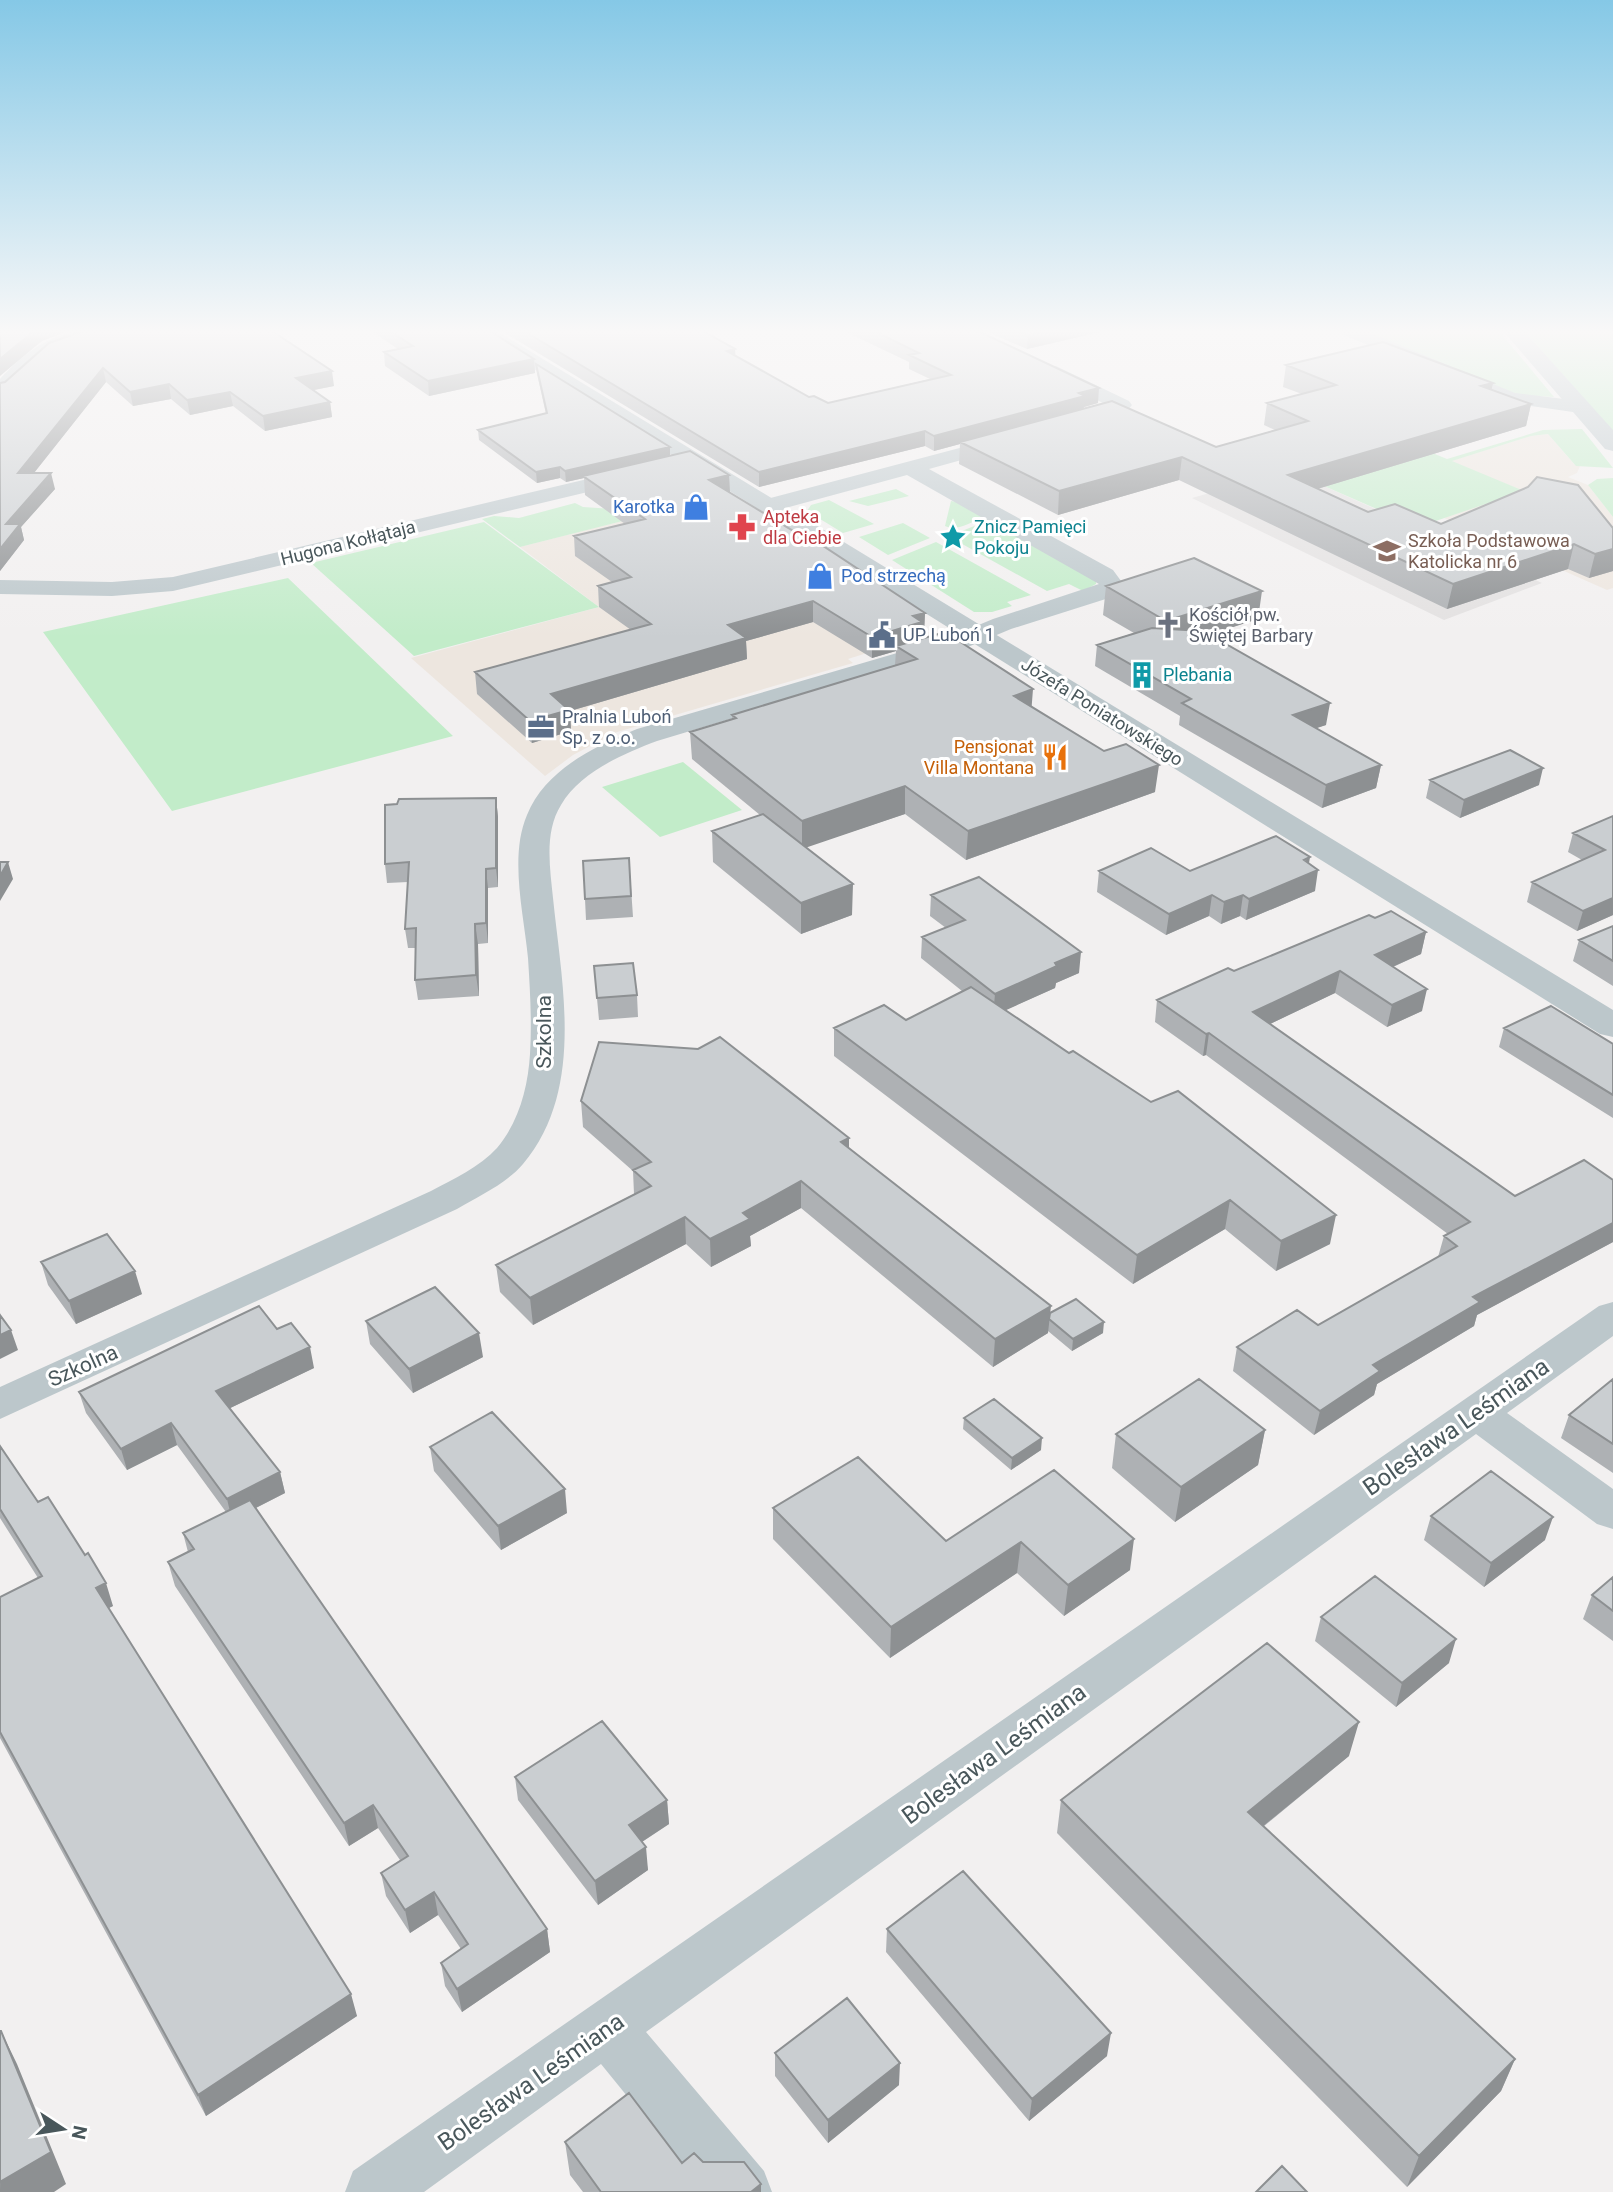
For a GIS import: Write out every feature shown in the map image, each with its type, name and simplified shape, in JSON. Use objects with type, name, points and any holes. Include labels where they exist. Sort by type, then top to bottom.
[{"type":"street","name":"Józefa Poniatowskiego","points":[[647,433],[1613,1026]]},
{"type":"street","points":[[768,506],[1024,437]]},
{"type":"street","name":"Hugona Kołłątaja","points":[[0,587],[122,589],[173,584],[691,461]]},
{"type":"street","name":"Szkolna","points":[[0,1404],[414,1215],[470,1185],[511,1155],[532,1119],[547,1052],[535,863],[537,828],[546,804],[556,791],[581,769],[616,748],[647,735],[977,635],[1104,592],[1112,585],[1111,580],[910,468]]},
{"type":"street","name":"Bolesława Leśmiana","points":[[374,2192],[1613,1316]]},
{"type":"street","points":[[1477,1413],[1613,1512]]},
{"type":"street","points":[[608,2029],[743,2192]]},
{"type":"shaded area","points":[[1548,434],[1574,464],[1580,466],[1577,473],[1568,477],[1588,485],[1613,517],[1613,588],[1607,590],[1444,518],[1523,491],[1451,461],[1531,436]]},
{"type":"shaded area","name":"Szkoła Podstawowa Katolicka nr 6","points":[[1258,479],[1308,479],[1542,583],[1444,620],[1192,498]]},
{"type":"shaded area","points":[[715,497],[930,633],[848,659],[853,663],[617,732],[573,755],[545,776],[411,658],[599,607],[520,547]]},
{"type":"green space","points":[[1376,433],[1384,433],[1447,459],[1532,433],[1585,433],[1613,468],[1576,466],[1548,434],[1531,436],[1452,461],[1524,491],[1418,527],[1308,479],[1327,478],[1338,482],[1422,457]]},
{"type":"green space","points":[[1613,478],[1613,517],[1588,485],[1597,479]]},
{"type":"green space","points":[[896,489],[909,496],[868,506],[849,501]]},
{"type":"green space","points":[[829,500],[874,524],[843,533],[807,511],[811,505]]},
{"type":"green space","points":[[951,501],[983,517],[959,527],[945,526]]},
{"type":"green space","points":[[575,503],[583,507],[658,512],[520,547],[482,519],[494,516],[519,518]]},
{"type":"green space","points":[[989,520],[1096,581],[1096,584],[1083,591],[1069,584],[1047,591],[955,540],[963,537],[957,533]]},
{"type":"green space","points":[[484,522],[599,607],[414,656],[311,563]]},
{"type":"green space","points":[[903,523],[930,538],[888,555],[859,537]]},
{"type":"green space","points":[[936,542],[1031,595],[1007,602],[1012,606],[992,612],[974,612],[892,560]]},
{"type":"green space","points":[[288,578],[453,736],[172,811],[43,632]]},
{"type":"green space","points":[[683,762],[742,810],[660,837],[602,787]]},
{"type":"building","points":[[0,433],[50,433],[18,473],[51,473],[6,524],[20,524],[0,549]]},
{"type":"building","points":[[483,433],[648,433],[670,447],[565,471],[560,467],[536,472]]},
{"type":"building","points":[[694,433],[916,433],[759,472]]},
{"type":"building","points":[[992,433],[1185,433],[1216,447],[1265,433],[1431,433],[1288,475],[1368,512],[1395,504],[1441,524],[1528,487],[1537,477],[1578,485],[1613,528],[1613,549],[1595,554],[1574,544],[1453,584],[1182,457],[1059,491],[960,442]]},
{"type":"building","points":[[690,451],[729,475],[709,480],[800,535],[817,542],[925,613],[913,616],[922,622],[872,637],[813,601],[728,625],[746,638],[551,694],[569,710],[530,721],[475,672],[651,624],[598,586],[631,577],[574,536],[645,519],[583,476]]},
{"type":"building","points":[[1194,558],[1262,591],[1166,621],[1106,586]]},
{"type":"building","points":[[1152,628],[1203,631],[1330,703],[1293,715],[1381,765],[1326,785],[1182,703],[1191,699],[1097,645]]},
{"type":"building","points":[[945,632],[1033,689],[1014,696],[1104,751],[1126,744],[1159,765],[968,831],[905,786],[802,821],[690,732],[736,718],[732,715],[917,659],[896,646]]},
{"type":"building","points":[[1510,750],[1543,768],[1464,800],[1430,780]]},
{"type":"building","points":[[496,798],[496,868],[486,869],[486,923],[475,924],[476,975],[415,980],[416,928],[405,929],[409,862],[385,864],[385,805],[397,804],[399,799]]},
{"type":"building","points":[[763,814],[853,884],[801,903],[712,831]]},
{"type":"building","points":[[1613,816],[1613,898],[1583,911],[1532,882],[1605,850],[1573,833]]},
{"type":"building","points":[[1276,836],[1310,857],[1304,860],[1318,870],[1249,899],[1243,895],[1224,902],[1212,895],[1169,914],[1099,871],[1151,848],[1190,871]]},
{"type":"building","points":[[629,858],[631,896],[585,899],[583,861]]},
{"type":"building","points":[[0,862],[8,862],[0,876]]},
{"type":"building","points":[[979,877],[1081,952],[995,994],[922,937],[965,920],[931,895]]},
{"type":"building","points":[[1391,911],[1426,932],[1375,955],[1427,989],[1392,1005],[1340,971],[1253,1012],[1515,1196],[1584,1160],[1613,1180],[1613,1223],[1473,1297],[1480,1302],[1373,1365],[1380,1371],[1320,1411],[1237,1347],[1297,1310],[1318,1325],[1457,1246],[1444,1236],[1470,1222],[1209,1033],[1206,1034],[1157,1000],[1228,968],[1234,971],[1369,915],[1375,918]]},
{"type":"building","points":[[1613,926],[1613,961],[1579,940]]},
{"type":"building","points":[[633,963],[637,995],[597,998],[594,966]]},
{"type":"building","points":[[971,987],[1069,1053],[1073,1051],[1151,1102],[1178,1091],[1336,1215],[1281,1241],[1230,1200],[1137,1255],[834,1028],[884,1005],[906,1020]]},
{"type":"building","points":[[1551,1006],[1613,1044],[1613,1095],[1504,1028]]},
{"type":"building","points":[[720,1037],[849,1138],[841,1142],[1051,1306],[995,1339],[801,1181],[743,1213],[750,1219],[710,1239],[685,1217],[530,1298],[496,1265],[651,1186],[633,1170],[651,1162],[581,1101],[599,1042],[698,1049]]},
{"type":"building","points":[[107,1234],[135,1271],[69,1301],[41,1262]]},
{"type":"building","points":[[435,1287],[479,1333],[409,1369],[366,1321]]},
{"type":"building","points":[[1076,1299],[1104,1322],[1073,1339],[1049,1319],[1050,1313]]},
{"type":"building","points":[[259,1306],[277,1329],[291,1323],[310,1347],[216,1391],[280,1472],[227,1499],[171,1423],[121,1449],[79,1392]]},
{"type":"building","points":[[0,1315],[11,1330],[0,1335]]},
{"type":"building","points":[[1199,1379],[1265,1430],[1181,1487],[1116,1434]]},
{"type":"building","points":[[1613,1379],[1613,1444],[1569,1415]]},
{"type":"building","points":[[994,1399],[1042,1438],[1012,1458],[964,1418]]},
{"type":"building","points":[[492,1412],[565,1489],[498,1526],[430,1447]]},
{"type":"building","points":[[0,1446],[38,1502],[48,1497],[85,1555],[88,1553],[106,1583],[96,1588],[351,1994],[198,2095],[0,1732],[0,1597],[42,1576],[0,1509]]},
{"type":"building","points":[[858,1457],[946,1541],[1054,1470],[1134,1539],[1068,1585],[1021,1542],[891,1627],[773,1508]]},
{"type":"building","points":[[1491,1471],[1553,1517],[1491,1563],[1431,1516]]},
{"type":"building","points":[[250,1500],[547,1929],[457,1989],[441,1963],[468,1944],[434,1892],[405,1910],[381,1873],[408,1856],[373,1805],[344,1823],[168,1562],[194,1549],[183,1533]]},
{"type":"building","points":[[1375,1576],[1456,1639],[1402,1683],[1321,1617]]},
{"type":"building","points":[[1613,1577],[1613,1611],[1592,1595]]},
{"type":"building","points":[[1267,1643],[1359,1722],[1248,1812],[1515,2059],[1419,2156],[1061,1800]]},
{"type":"building","points":[[602,1721],[667,1800],[629,1825],[646,1847],[595,1881],[515,1777]]},
{"type":"building","points":[[963,1871],[1111,2033],[1032,2099],[887,1929]]},
{"type":"building","points":[[847,1998],[900,2063],[828,2120],[775,2053]]},
{"type":"building","points":[[0,2031],[51,2152],[0,2182]]},
{"type":"building","points":[[629,2093],[682,2163],[694,2153],[703,2162],[744,2162],[761,2184],[751,2192],[601,2192],[565,2142]]},
{"type":"building","points":[[1282,2166],[1307,2192],[1256,2192]]},
{"type":"place","name":"Karotka","points":[[696,507]]},
{"type":"place","name":"Apteka dla Ciebie","points":[[742,527]]},
{"type":"place","name":"Znicz Pamięci Pokoju","points":[[953,537]]},
{"type":"place","name":"Szkoła Podstawowa Katolicka nr 6","points":[[1387,551]]},
{"type":"place","name":"Pod strzechą","points":[[820,576]]},
{"type":"place","name":"Kościół pw. Świętej Barbary","points":[[1168,625]]},
{"type":"place","name":"UP Luboń 1","points":[[882,635]]},
{"type":"place","name":"Plebania","points":[[1142,675]]},
{"type":"place","name":"Pralnia Luboń Sp. z o.o.","points":[[541,727]]},
{"type":"place","name":"Pensjonat Villa Montana","points":[[1055,757]]}]
